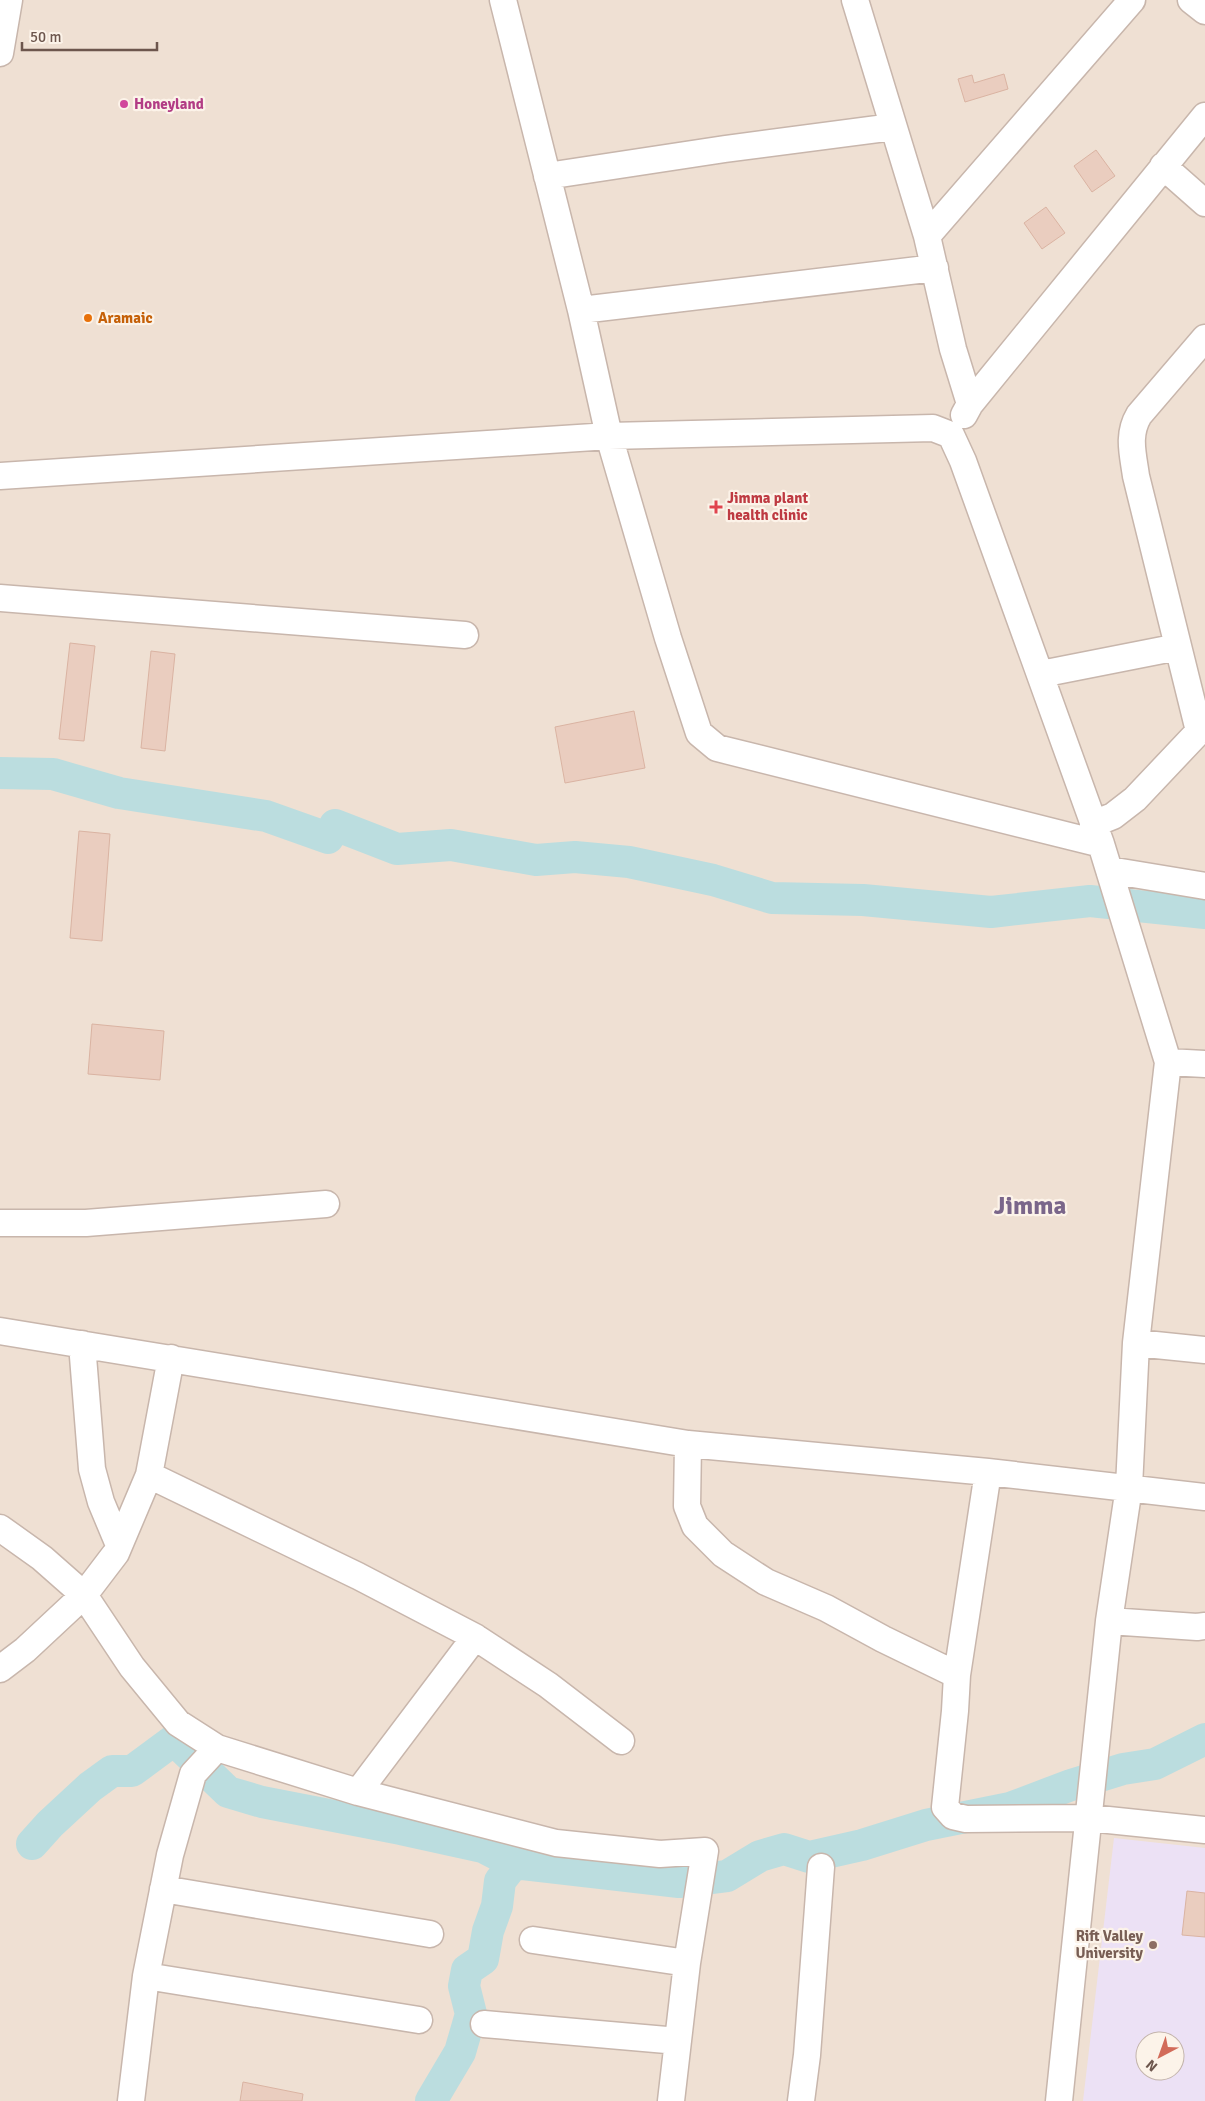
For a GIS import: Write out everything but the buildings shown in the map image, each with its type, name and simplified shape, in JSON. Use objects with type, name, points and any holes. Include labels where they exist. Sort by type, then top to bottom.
[{"type":"street","points":[[0,52],[9,0]]},
{"type":"street","points":[[503,0],[581,310],[609,436],[668,638],[699,733],[718,748],[1097,834]]},
{"type":"street","points":[[855,0],[892,128],[927,236],[953,349],[970,404]]},
{"type":"street","points":[[927,236],[1132,0]]},
{"type":"street","points":[[1191,0],[1205,11]]},
{"type":"street","points":[[951,435],[970,404],[1205,116]]},
{"type":"street","points":[[547,176],[725,149],[892,128]]},
{"type":"street","points":[[1163,166],[1205,203]]},
{"type":"street","points":[[581,310],[935,268]]},
{"type":"street","points":[[1097,834],[1113,816],[1135,799],[1202,728],[1178,647],[1136,476],[1131,438],[1133,425],[1139,415],[1205,338]]},
{"type":"street","points":[[0,476],[609,436],[933,428],[951,435],[963,461],[1041,674],[1097,834],[1168,1062],[1136,1343],[1128,1487],[1109,1621],[1059,2101]]},
{"type":"street","points":[[0,598],[465,636]]},
{"type":"street","points":[[1041,674],[1178,647]]},
{"type":"street","points":[[1112,880],[1205,886]]},
{"type":"street","points":[[1168,1062],[1205,1064]]},
{"type":"street","points":[[0,1223],[86,1223],[326,1204]]},
{"type":"street","points":[[0,1331],[688,1444],[988,1472],[1205,1497]]},
{"type":"street","points":[[1136,1343],[1205,1350]]},
{"type":"street","points":[[82,1344],[92,1469],[101,1502],[118,1545]]},
{"type":"street","points":[[0,1669],[25,1650],[84,1595],[116,1553],[149,1474],[171,1358]]},
{"type":"street","points":[[688,1444],[687,1506],[695,1526],[723,1554],[766,1582],[826,1608],[883,1639],[957,1675]]},
{"type":"street","points":[[988,1472],[957,1675],[955,1712],[944,1800],[945,1807],[959,1818],[1089,1818],[1205,1830]]},
{"type":"street","points":[[149,1474],[358,1576],[475,1637],[548,1685],[621,1741]]},
{"type":"street","points":[[0,1528],[42,1558],[84,1595],[132,1667],[178,1723],[217,1748],[358,1792],[556,1843],[660,1854],[705,1850],[687,1963],[671,2101]]},
{"type":"street","points":[[1109,1621],[1205,1626]]},
{"type":"street","points":[[358,1792],[475,1637]]},
{"type":"street","points":[[131,2101],[146,1976],[170,1855],[193,1774],[217,1748]]},
{"type":"street","points":[[801,2101],[807,2055],[822,1867]]},
{"type":"street","points":[[163,1889],[430,1934]]},
{"type":"street","points":[[533,1940],[687,1963]]},
{"type":"street","points":[[146,1976],[419,2020]]},
{"type":"street","points":[[484,2024],[678,2041]]},
{"type":"shaded area","name":"Jimma","points":[[0,0],[1205,0],[1205,2101],[0,2101]]},
{"type":"shaded area","name":"Rift Valley University","points":[[1114,1838],[1205,1848],[1205,2101],[1083,2101]]},
{"type":"waterway","points":[[0,773],[53,774],[119,793],[266,816],[328,838],[335,825],[397,849],[451,845],[536,860],[575,857],[629,862],[713,880],[772,898],[863,900],[991,912],[1090,901],[1205,913]]},
{"type":"waterway","points":[[431,2101],[460,2052],[471,2014],[464,1986],[467,1970],[483,1959],[488,1931],[497,1906],[500,1881],[514,1863],[679,1882],[727,1876],[760,1856],[784,1849],[809,1857],[862,1845],[926,1825],[1010,1808],[1071,1785],[1123,1769],[1155,1764],[1205,1739]]},
{"type":"waterway","points":[[32,1844],[50,1824],[90,1787],[112,1771],[132,1771],[174,1740],[228,1792],[262,1802],[483,1847],[514,1863]]},
{"type":"place","name":"Honeyland","points":[[124,104]]},
{"type":"place","name":"Aramaic","points":[[88,318]]},
{"type":"place","name":"Jimma plant health clinic","points":[[716,507]]},
{"type":"place","name":"Rift Valley University","points":[[1153,1945]]},
{"type":"district","name":"Jimma","points":[[1030,1205]]}]
